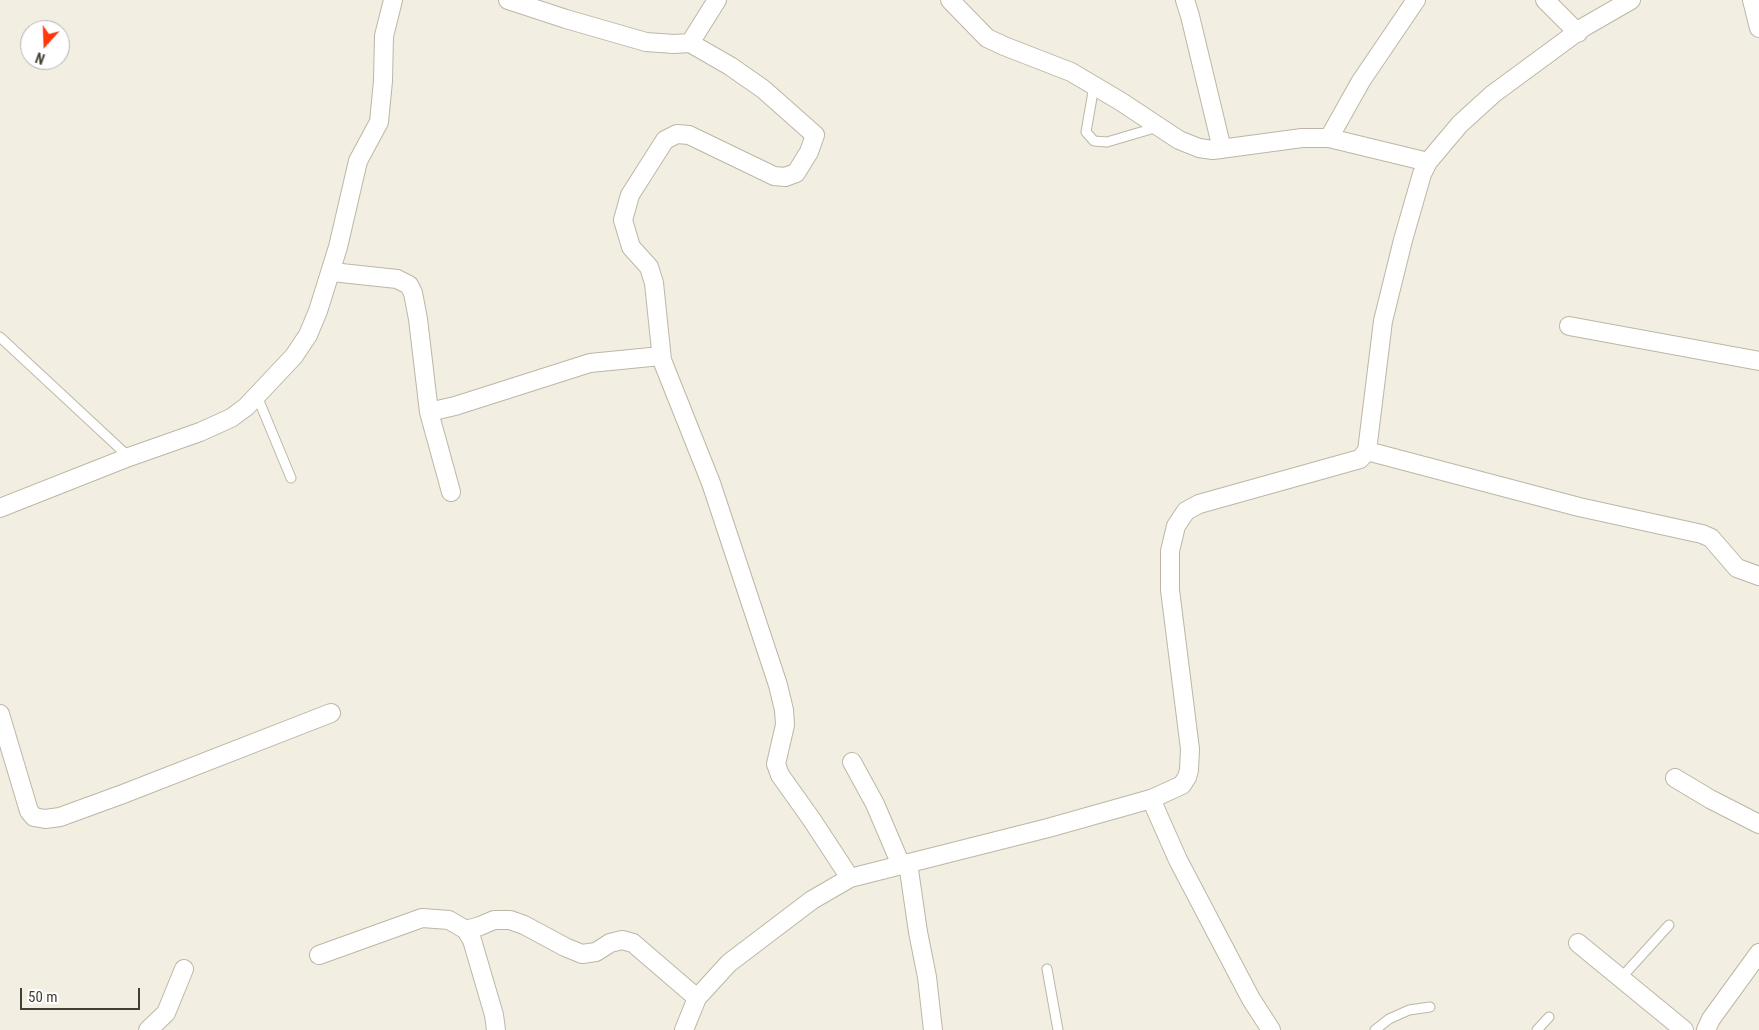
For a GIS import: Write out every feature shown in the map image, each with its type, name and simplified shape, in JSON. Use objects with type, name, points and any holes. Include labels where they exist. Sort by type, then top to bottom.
[{"type":"street","points":[[0,508],[129,457],[200,432],[231,418],[246,407],[289,361],[308,335],[318,311],[332,272],[358,161],[379,122],[383,81],[384,36],[393,0]]},
{"type":"street","points":[[508,0],[646,42],[690,43],[730,66],[763,89],[815,135],[809,152],[796,173],[785,177],[774,176],[689,136],[677,134],[665,140],[630,195],[623,220],[631,247],[649,267],[654,283],[662,360],[711,482],[778,684],[785,724],[776,764],[780,775],[850,878]]},
{"type":"street","points":[[690,43],[717,0]]},
{"type":"street","points":[[950,0],[987,38],[1071,72],[1179,140],[1199,148],[1213,150],[1302,138],[1329,138],[1428,162]]},
{"type":"street","points":[[1185,0],[1222,149]]},
{"type":"street","points":[[1329,138],[1361,81],[1416,0]]},
{"type":"street","points":[[1545,0],[1578,32]]},
{"type":"street","points":[[684,1030],[697,998],[729,963],[812,900],[850,878],[1048,828],[1151,799],[1182,785],[1189,770],[1190,749],[1170,590],[1170,551],[1176,526],[1186,512],[1199,504],[1360,459],[1367,451],[1383,321],[1403,240],[1422,174],[1428,162],[1460,124],[1493,94],[1592,22],[1630,0]]},
{"type":"street","points":[[1752,0],[1759,28]]},
{"type":"street","points":[[332,272],[397,278],[409,285],[413,293],[418,319],[429,412],[451,492]]},
{"type":"street","points":[[1569,326],[1759,361]]},
{"type":"street","points":[[429,412],[455,406],[590,363],[661,356]]},
{"type":"street","points":[[1367,451],[1579,507],[1702,534],[1711,538],[1737,568],[1759,576]]},
{"type":"street","points":[[0,714],[29,811],[34,817],[45,819],[60,817],[123,794],[331,713]]},
{"type":"street","points":[[852,762],[905,864],[927,977],[933,1030]]},
{"type":"street","points":[[1675,778],[1710,799],[1759,824]]},
{"type":"street","points":[[1151,799],[1178,860],[1251,999],[1271,1030]]},
{"type":"street","points":[[319,955],[422,918],[449,920],[466,930],[472,940],[494,1015],[496,1030]]},
{"type":"street","points":[[466,930],[494,920],[510,920],[582,954],[596,952],[610,943],[622,940],[633,943],[697,998]]},
{"type":"street","points":[[1578,943],[1684,1030]]},
{"type":"street","points":[[1706,1030],[1711,1019],[1759,953]]},
{"type":"street","points":[[148,1030],[166,1013],[184,969]]},
{"type":"lane","points":[[1094,86],[1086,132],[1094,141],[1107,142],[1159,127]]},
{"type":"lane","points":[[0,338],[129,457]]},
{"type":"lane","points":[[257,396],[292,478]]},
{"type":"lane","points":[[1621,978],[1669,924]]},
{"type":"lane","points":[[1047,968],[1058,1030]]},
{"type":"lane","points":[[1375,1030],[1389,1019],[1409,1010],[1430,1007]]},
{"type":"lane","points":[[1537,1030],[1549,1017]]}]
